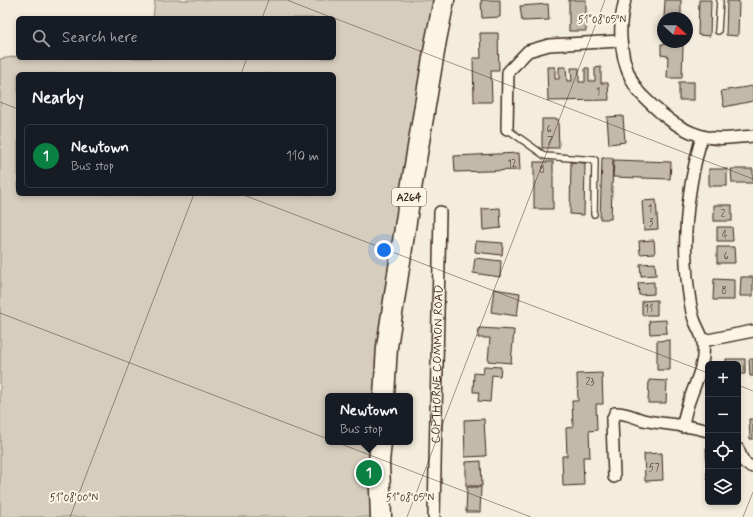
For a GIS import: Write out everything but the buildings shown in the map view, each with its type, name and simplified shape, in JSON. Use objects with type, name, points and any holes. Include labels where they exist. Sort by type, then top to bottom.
[{"type":"highway","name":"A264","points":[[384,393],[387,347],[409,203],[444,0]]},
{"type":"highway","points":[[381,445],[382,517]]},
{"type":"street","points":[[625,0],[620,41],[626,67],[638,91],[671,122],[686,130],[702,136],[720,139],[753,136]]},
{"type":"street","points":[[507,129],[508,72],[528,51],[549,45],[620,41]]},
{"type":"street","points":[[683,427],[687,407],[700,374],[703,341],[693,318],[690,302],[685,244],[692,177],[702,136]]},
{"type":"street","name":"COPTHORNE COMMON ROAD","points":[[434,517],[440,212]]},
{"type":"street","points":[[703,341],[753,331]]},
{"type":"street","points":[[614,478],[612,420],[615,413],[621,412],[643,420],[683,427],[695,427],[705,430]]},
{"type":"street","points":[[741,458],[747,465],[753,466]]},
{"type":"lane","points":[[718,31],[720,0]]},
{"type":"lane","points":[[507,129],[545,156],[595,160],[594,214]]},
{"type":"shaded area","points":[[155,0],[442,0],[384,393],[325,393],[325,445],[381,445],[381,517],[0,517],[0,59],[16,56],[16,60],[336,60],[336,16],[153,16]]},
{"type":"place","name":"Newtown","points":[[369,473]]}]
